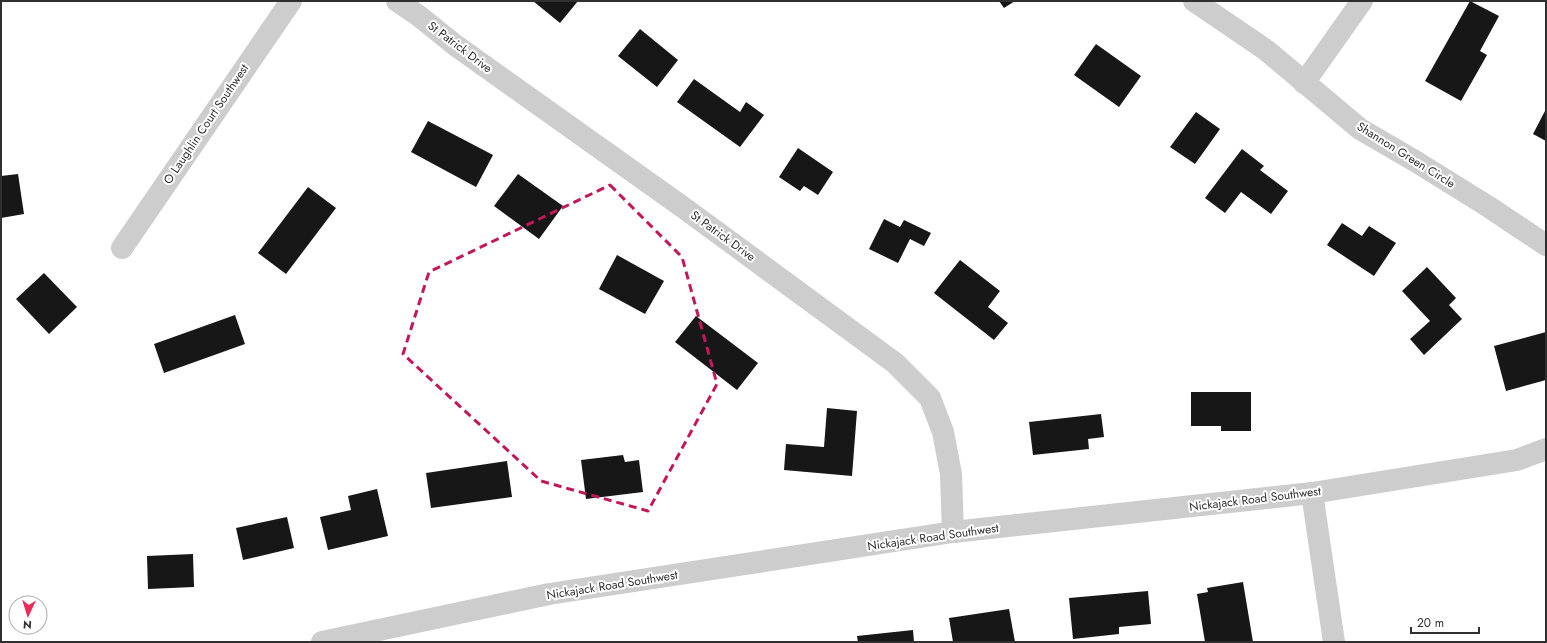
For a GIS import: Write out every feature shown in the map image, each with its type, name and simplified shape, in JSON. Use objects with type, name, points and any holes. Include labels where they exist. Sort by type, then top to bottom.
[{"type":"street","name":"O Laughlin Court Southwest","points":[[122,248],[291,1]]},
{"type":"street","name":"St Patrick Drive","points":[[397,1],[419,16],[455,45],[684,208],[895,363],[930,398],[943,432],[951,474],[953,532]]},
{"type":"street","name":"Shannon Green Circle","points":[[1194,1],[1266,50],[1360,129],[1489,207],[1546,246]]},
{"type":"street","points":[[1304,82],[1362,1]]},
{"type":"street","name":"Nickajack Road Southwest","points":[[322,642],[549,594],[953,532],[1312,492],[1517,460],[1546,449]]},
{"type":"street","points":[[1312,492],[1334,642]]},
{"type":"highlighted area","points":[[610,185],[682,257],[717,384],[648,511],[541,481],[403,354],[429,272]]},
{"type":"building","points":[[533,1],[578,1],[560,23]]},
{"type":"building","points":[[999,1],[1015,1],[1004,8]]},
{"type":"building","points":[[1470,1],[1499,16],[1480,51],[1487,55],[1461,101],[1425,81]]},
{"type":"building","points":[[640,29],[678,60],[657,87],[618,56]]},
{"type":"building","points":[[1096,44],[1141,76],[1119,107],[1074,75]]},
{"type":"building","points":[[694,79],[740,112],[746,102],[764,115],[740,147],[677,102]]},
{"type":"building","points":[[1546,109],[1546,141],[1533,134]]},
{"type":"building","points":[[1196,112],[1220,129],[1195,164],[1170,147]]},
{"type":"building","points":[[428,121],[493,155],[476,187],[411,152]]},
{"type":"building","points":[[798,148],[833,172],[818,195],[804,186],[800,191],[779,177]]},
{"type":"building","points":[[1242,149],[1264,166],[1260,170],[1288,191],[1271,214],[1241,192],[1225,213],[1205,198]]},
{"type":"building","points":[[18,174],[24,214],[1,218],[1,176]]},
{"type":"building","points":[[518,174],[563,206],[539,239],[494,206]]},
{"type":"building","points":[[308,187],[336,208],[286,274],[258,253]]},
{"type":"building","points":[[884,219],[900,227],[904,220],[931,233],[924,246],[910,239],[898,263],[869,249]]},
{"type":"building","points":[[1342,223],[1362,236],[1369,226],[1396,243],[1374,276],[1327,245]]},
{"type":"building","points":[[617,255],[664,281],[645,314],[599,289]]},
{"type":"building","points":[[960,260],[1000,291],[988,307],[1008,323],[994,340],[934,293]]},
{"type":"building","points":[[1427,267],[1456,298],[1449,305],[1462,319],[1424,355],[1410,339],[1430,321],[1402,291]]},
{"type":"building","points":[[44,273],[77,307],[49,334],[16,299]]},
{"type":"building","points":[[235,315],[245,344],[164,373],[154,344]]},
{"type":"building","points":[[696,316],[758,363],[737,390],[675,342]]},
{"type":"building","points":[[1546,332],[1546,380],[1506,391],[1494,346]]},
{"type":"building","points":[[1191,392],[1251,392],[1251,431],[1221,431],[1221,426],[1191,426]]},
{"type":"building","points":[[827,408],[857,411],[852,476],[784,470],[786,444],[824,447]]},
{"type":"building","points":[[1101,414],[1104,437],[1088,439],[1089,449],[1033,455],[1029,422]]},
{"type":"building","points":[[623,455],[625,462],[639,460],[643,492],[586,499],[581,460]]},
{"type":"building","points":[[507,461],[512,497],[431,508],[426,473]]},
{"type":"building","points":[[377,489],[388,536],[328,550],[320,517],[351,510],[348,496]]},
{"type":"building","points":[[287,517],[294,548],[243,560],[236,528]]},
{"type":"building","points":[[193,554],[194,587],[148,589],[147,556]]},
{"type":"building","points":[[1243,582],[1253,642],[1205,642],[1197,594],[1208,592],[1207,588]]},
{"type":"building","points":[[1148,591],[1151,624],[1119,627],[1119,634],[1073,639],[1069,598]]},
{"type":"building","points":[[1009,609],[1015,642],[953,642],[949,618]]},
{"type":"building","points":[[913,630],[914,642],[858,642],[857,636]]}]
